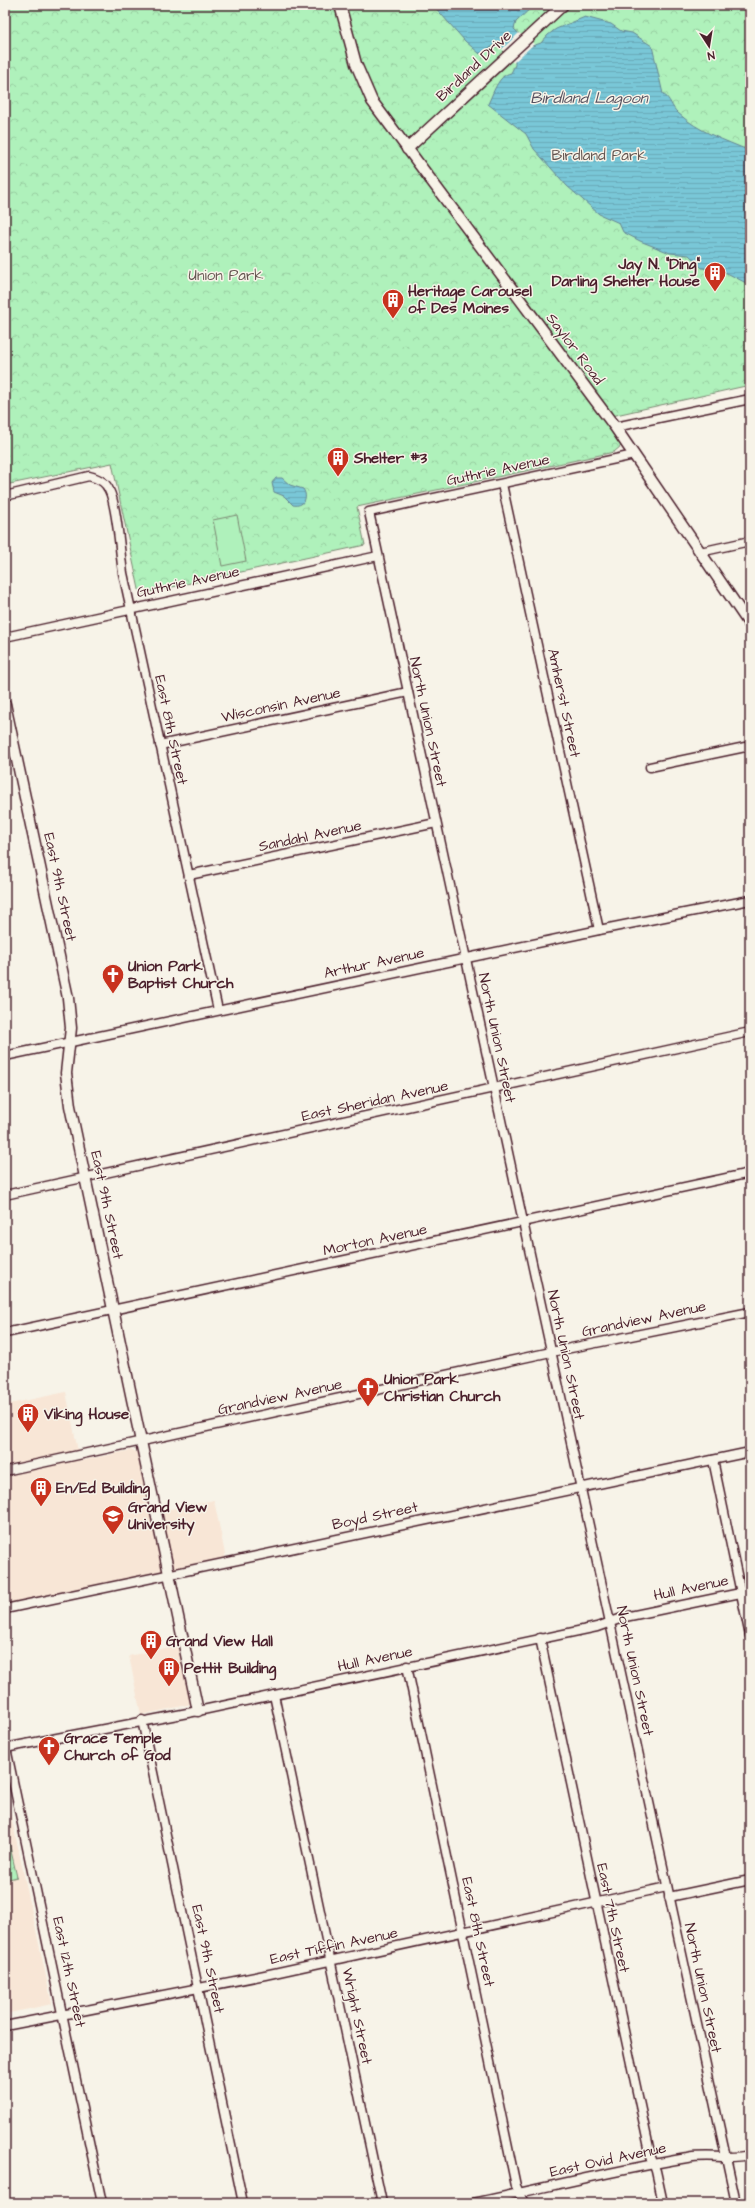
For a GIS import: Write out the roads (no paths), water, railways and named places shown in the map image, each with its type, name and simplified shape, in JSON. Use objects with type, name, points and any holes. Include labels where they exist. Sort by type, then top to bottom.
[{"type":"street","name":"Saylor Road","points":[[340,5],[356,64],[372,101],[615,427],[750,625]]},
{"type":"street","name":"Birdland Drive","points":[[407,149],[563,5]]},
{"type":"street","points":[[615,427],[750,399]]},
{"type":"street","name":"Guthrie Avenue","points":[[369,512],[634,455]]},
{"type":"street","name":"East 8th Street","points":[[5,496],[79,477],[95,477],[102,481],[109,489],[113,502],[123,573],[218,1010]]},
{"type":"street","name":"Amherst Street","points":[[502,484],[598,930]]},
{"type":"street","name":"North Union Street","points":[[369,512],[493,1090],[736,2203]]},
{"type":"street","points":[[700,552],[750,541]]},
{"type":"street","name":"Guthrie Avenue","points":[[5,637],[378,556]]},
{"type":"street","name":"Wisconsin Avenue","points":[[160,745],[408,692]]},
{"type":"street","name":"East 9th Street","points":[[5,704],[68,998],[71,1042],[66,1073],[67,1088],[198,1711]]},
{"type":"street","points":[[650,767],[750,746]]},
{"type":"street","name":"Sandahl Avenue","points":[[189,875],[436,823]]},
{"type":"street","name":"Arthur Avenue","points":[[5,1056],[598,930],[750,900]]},
{"type":"street","name":"East Sheridan Avenue","points":[[5,1195],[493,1090],[750,1032]]},
{"type":"street","name":"Morton Avenue","points":[[5,1333],[750,1173]]},
{"type":"street","name":"Grandview Avenue","points":[[5,1471],[551,1352],[750,1312]]},
{"type":"street","name":"Boyd Street","points":[[5,1609],[750,1452]]},
{"type":"street","points":[[713,1460],[750,1636]]},
{"type":"street","name":"Hull Avenue","points":[[6,1748],[142,1720],[198,1711],[597,1627],[632,1615],[750,1591]]},
{"type":"street","name":"East 7th Street","points":[[540,1638],[595,1902],[663,2203]]},
{"type":"street","name":"East 8th Street","points":[[407,1666],[516,2186],[524,2203]]},
{"type":"street","name":"Wright Street","points":[[274,1694],[382,2203]]},
{"type":"street","name":"East 9th Street","points":[[142,1720],[243,2203]]},
{"type":"street","name":"East 12th Street","points":[[6,1748],[64,2013],[102,2203]]},
{"type":"street","points":[[669,1897],[750,1880]]},
{"type":"street","name":"East Tiffin Avenue","points":[[5,2026],[64,2013],[331,1961],[464,1933],[530,1916],[667,1887]]},
{"type":"street","name":"East Ovid Avenue","points":[[473,2203],[688,2158],[725,2156],[738,2158],[750,2155]]},
{"type":"water","name":"Birdland Lagoon","points":[[433,5],[534,5],[516,22],[514,29],[532,46],[541,43],[556,29],[585,17],[611,24],[621,31],[632,33],[652,46],[663,94],[668,98],[676,111],[686,120],[703,130],[750,151],[750,285],[723,271],[702,268],[689,255],[670,253],[640,241],[623,232],[619,223],[599,214],[567,186],[534,149],[526,134],[488,104],[499,81],[506,74],[511,73],[515,62],[498,43],[480,54],[465,41]]},
{"type":"water","points":[[276,478],[282,478],[290,485],[303,489],[305,492],[304,501],[300,505],[293,505],[284,496],[274,492],[272,483]]},
{"type":"place","name":"Jay N. \"Ding\" Darling Shelter House","points":[[715,292]]},
{"type":"place","name":"Heritage Carousel of Des Moines","points":[[393,320]]},
{"type":"place","name":"Shelter #3","points":[[338,478]]},
{"type":"place","name":"Union Park Baptist Church","points":[[113,994]]},
{"type":"place","name":"Union Park Christian Church","points":[[368,1408]]},
{"type":"place","name":"Viking House","points":[[28,1434]]},
{"type":"place","name":"En/Ed Building","points":[[41,1508]]},
{"type":"place","name":"Grand View University","points":[[113,1536]]},
{"type":"place","name":"Grand View Hall","points":[[151,1660]]},
{"type":"place","name":"Pettit Building","points":[[169,1688]]},
{"type":"place","name":"Grace Temple Church of God","points":[[49,1766]]},
{"type":"park label","name":"Birdland Park","points":[[599,155]]},
{"type":"park label","name":"Union Park","points":[[226,275]]}]
